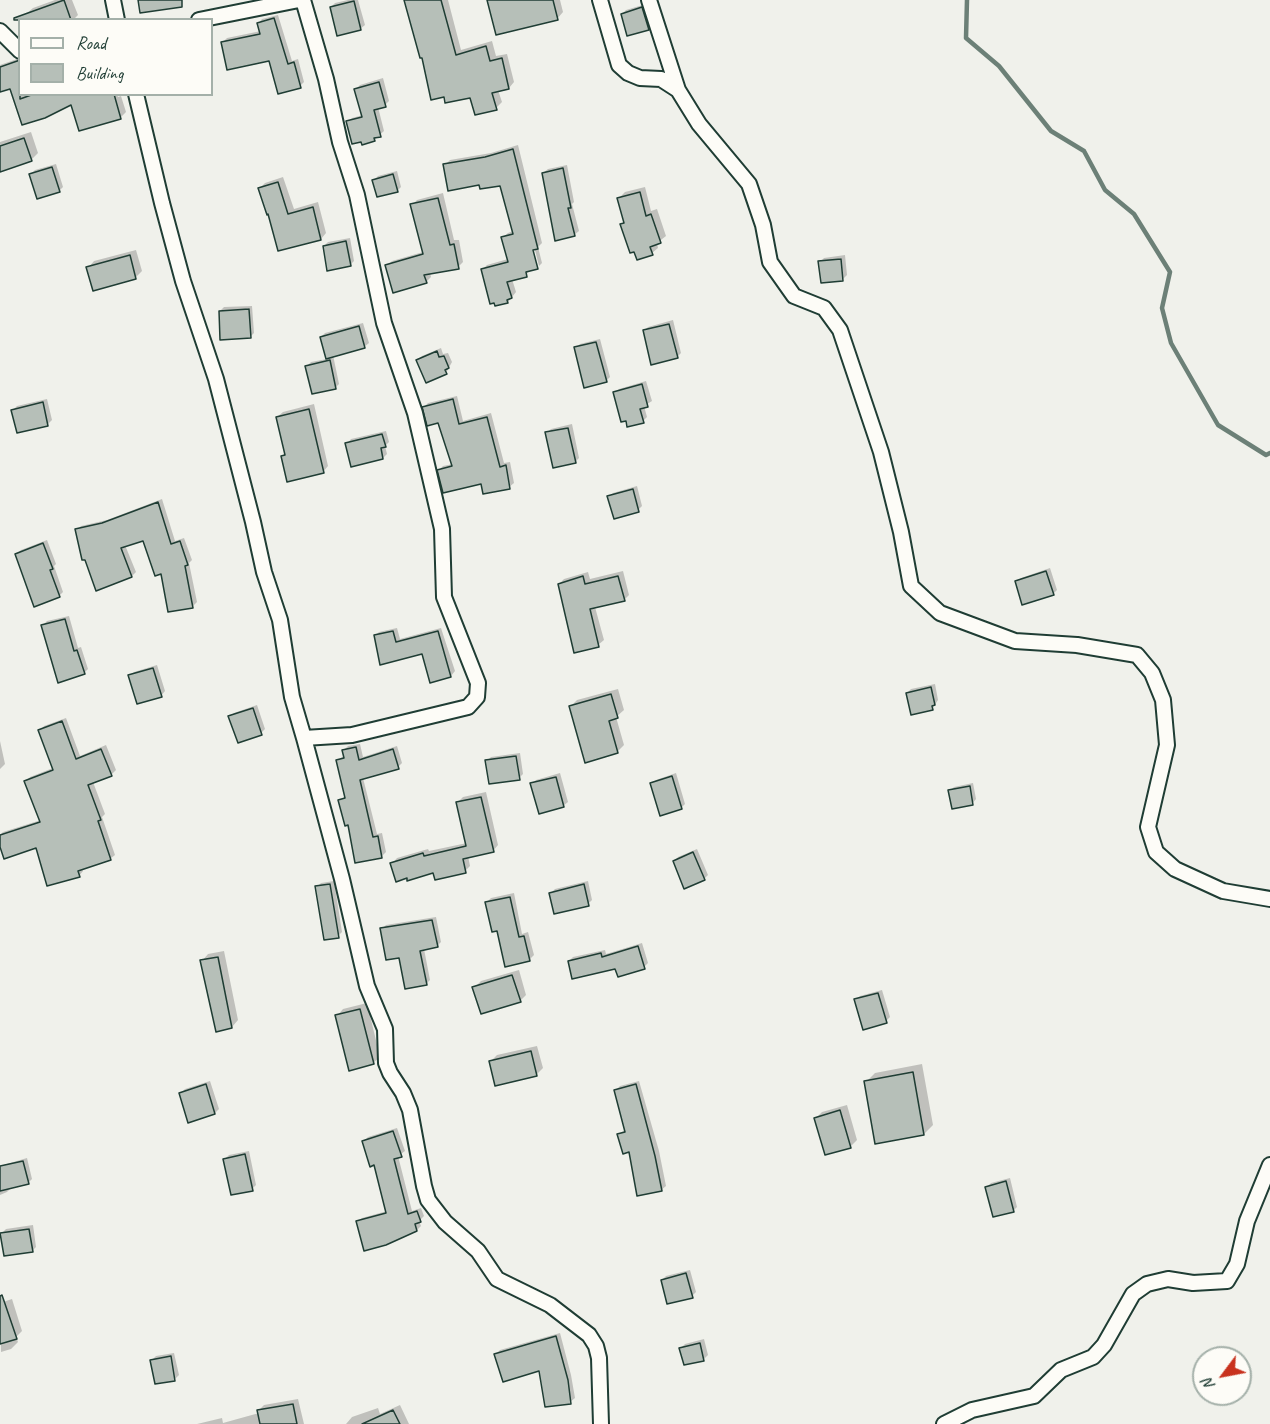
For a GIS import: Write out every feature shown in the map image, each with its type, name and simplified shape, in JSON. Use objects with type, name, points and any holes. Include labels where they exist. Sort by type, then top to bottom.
[{"type":"street","points":[[113,0],[117,18]]},
{"type":"street","points":[[209,18],[301,0],[326,79],[340,142],[357,195],[384,323],[415,413],[442,529],[444,597],[478,683],[477,697],[468,707],[352,735],[304,738]]},
{"type":"street","points":[[600,0],[619,65],[627,73],[640,78],[661,79],[678,90]]},
{"type":"street","points":[[649,0],[678,90],[699,124],[749,184],[763,225],[770,262],[794,296],[824,308],[840,330],[881,452],[901,532],[911,586],[940,613],[1014,641],[1077,645],[1137,655],[1152,673],[1163,700],[1167,745],[1148,827],[1156,852],[1175,868],[1223,891],[1270,899]]},
{"type":"street","points":[[0,31],[18,49]]},
{"type":"street","points":[[136,96],[183,280],[216,379],[254,522],[264,573],[280,620],[292,697],[342,879],[367,986],[385,1029],[386,1063],[410,1110],[423,1186],[428,1200],[445,1222],[478,1251],[497,1279],[550,1305],[589,1335],[596,1346],[599,1358],[601,1424]]},
{"type":"street","points":[[944,1424],[972,1410],[1034,1396],[1061,1370],[1093,1358],[1104,1345],[1133,1294],[1147,1284],[1168,1279],[1193,1283],[1227,1281],[1237,1264],[1247,1221],[1270,1165]]},
{"type":"building","points":[[64,0],[70,18],[18,18],[14,20],[14,18]]},
{"type":"building","points":[[138,0],[182,0],[182,7],[140,13]]},
{"type":"building","points":[[404,0],[441,0],[456,55],[486,46],[490,61],[502,58],[509,89],[492,93],[497,110],[475,115],[470,98],[445,103],[444,97],[431,100],[422,58],[420,58]]},
{"type":"building","points":[[487,0],[553,0],[558,20],[496,35]]},
{"type":"building","points":[[354,1],[361,30],[337,36],[330,7]]},
{"type":"building","points":[[642,7],[649,30],[627,36],[621,14]]},
{"type":"building","points":[[274,18],[288,64],[294,62],[301,88],[278,94],[269,61],[227,70],[221,42],[260,34],[257,23]]},
{"type":"building","points":[[18,61],[18,96],[20,99],[28,96],[115,96],[121,119],[79,131],[71,105],[45,118],[22,125],[10,89],[0,92],[0,67]]},
{"type":"building","points":[[379,82],[386,107],[374,110],[381,137],[362,145],[361,142],[352,144],[346,121],[362,117],[354,89]]},
{"type":"building","points":[[24,138],[32,161],[0,172],[0,146]]},
{"type":"building","points":[[513,149],[538,249],[533,250],[538,269],[526,272],[527,277],[507,282],[512,298],[507,300],[508,303],[495,306],[494,303],[490,304],[481,269],[508,262],[501,237],[513,234],[500,186],[480,189],[479,185],[448,191],[443,164],[485,157]]},
{"type":"building","points":[[52,167],[60,192],[37,199],[29,174]]},
{"type":"building","points":[[563,168],[571,208],[568,208],[575,236],[555,241],[542,173]]},
{"type":"building","points":[[393,174],[398,192],[377,197],[372,180]]},
{"type":"building","points":[[278,182],[288,214],[313,207],[321,240],[278,251],[258,188]]},
{"type":"building","points":[[640,192],[646,216],[651,214],[661,243],[650,247],[653,255],[637,260],[634,252],[630,253],[620,224],[624,223],[617,198]]},
{"type":"building","points":[[438,198],[450,245],[454,244],[459,269],[424,275],[427,283],[393,293],[385,265],[423,254],[410,204]]},
{"type":"building","points":[[346,241],[351,266],[327,271],[323,246]]},
{"type":"building","points":[[130,255],[136,279],[93,291],[86,267]]},
{"type":"building","points":[[841,259],[843,281],[821,283],[818,261]]},
{"type":"building","points":[[249,309],[251,338],[220,340],[219,311]]},
{"type":"building","points":[[669,324],[678,358],[651,365],[643,330]]},
{"type":"building","points":[[359,326],[365,348],[326,359],[320,337]]},
{"type":"building","points":[[596,342],[607,382],[584,388],[574,347]]},
{"type":"building","points":[[437,351],[439,357],[444,356],[449,368],[445,370],[447,374],[426,383],[416,360]]},
{"type":"building","points":[[330,360],[336,389],[312,394],[305,366]]},
{"type":"building","points":[[642,384],[648,407],[640,409],[644,423],[627,427],[626,421],[621,422],[613,392]]},
{"type":"building","points":[[453,399],[459,424],[487,417],[500,467],[506,465],[510,489],[483,494],[481,484],[443,493],[437,470],[452,466],[438,423],[427,426],[422,407]]},
{"type":"building","points":[[43,402],[48,426],[17,433],[11,410]]},
{"type":"building","points":[[309,409],[324,473],[287,482],[281,456],[285,455],[276,417]]},
{"type":"building","points":[[568,428],[576,463],[553,468],[545,432]]},
{"type":"building","points":[[382,434],[386,447],[381,448],[383,459],[351,467],[345,443]]},
{"type":"building","points":[[633,489],[639,512],[614,519],[607,496]]},
{"type":"building","points":[[158,502],[171,544],[180,541],[188,565],[185,566],[193,608],[168,612],[161,574],[155,576],[143,541],[121,548],[132,577],[96,591],[85,560],[82,560],[75,529],[102,523]]},
{"type":"building","points":[[43,543],[60,597],[34,607],[15,554]]},
{"type":"building","points":[[1046,571],[1054,595],[1022,605],[1015,581]]},
{"type":"building","points":[[583,576],[585,584],[618,576],[625,601],[590,609],[599,647],[574,653],[558,584]]},
{"type":"building","points":[[65,619],[74,651],[77,650],[85,674],[58,683],[41,625]]},
{"type":"building","points":[[393,631],[396,642],[438,631],[451,677],[430,683],[422,654],[380,665],[374,635]]},
{"type":"building","points":[[153,668],[162,697],[137,704],[128,675]]},
{"type":"building","points":[[931,687],[935,705],[932,706],[933,710],[911,715],[906,693]]},
{"type":"building","points":[[611,694],[618,718],[609,721],[618,753],[585,763],[569,706]]},
{"type":"building","points":[[253,708],[262,735],[238,743],[228,716]]},
{"type":"building","points":[[62,721],[76,759],[101,749],[112,776],[88,785],[101,820],[98,821],[111,860],[78,871],[80,877],[47,886],[36,848],[4,859],[0,847],[0,835],[40,822],[24,781],[53,770],[38,730]]},
{"type":"building","points":[[356,747],[359,760],[393,749],[399,769],[360,780],[373,837],[378,836],[382,858],[355,863],[348,825],[345,826],[338,800],[345,798],[336,760],[344,758],[342,750]]},
{"type":"building","points":[[516,756],[520,780],[489,784],[485,760]]},
{"type":"building","points":[[672,776],[682,809],[660,816],[650,783]]},
{"type":"building","points":[[556,777],[564,807],[539,814],[530,783]]},
{"type":"building","points":[[970,786],[973,805],[952,809],[948,790]]},
{"type":"building","points":[[481,797],[494,852],[463,859],[466,873],[435,880],[433,873],[396,882],[390,863],[423,853],[424,856],[466,846],[456,802]]},
{"type":"building","points":[[693,852],[705,880],[684,889],[673,861]]},
{"type":"building","points":[[330,884],[339,938],[324,940],[315,886]]},
{"type":"building","points":[[584,884],[589,906],[554,914],[549,893]]},
{"type":"building","points":[[510,897],[519,937],[524,936],[530,961],[505,967],[497,931],[492,932],[485,902]]},
{"type":"building","points":[[432,920],[438,947],[420,951],[427,985],[405,989],[399,958],[386,960],[380,928]]},
{"type":"building","points":[[638,946],[645,969],[618,977],[615,969],[572,979],[568,961],[601,953],[602,957]]},
{"type":"building","points":[[218,957],[232,1028],[216,1032],[200,960]]},
{"type":"building","points":[[512,975],[521,1002],[481,1014],[472,987]]},
{"type":"building","points":[[878,993],[887,1023],[863,1030],[854,999]]},
{"type":"building","points":[[360,1009],[374,1064],[349,1071],[335,1015]]},
{"type":"building","points":[[531,1051],[537,1076],[495,1086],[489,1061]]},
{"type":"building","points":[[913,1072],[924,1135],[875,1144],[864,1081]]},
{"type":"building","points":[[206,1084],[215,1114],[188,1123],[179,1093]]},
{"type":"building","points":[[636,1084],[662,1191],[637,1196],[629,1152],[623,1154],[617,1134],[625,1132],[614,1090]]},
{"type":"building","points":[[840,1110],[851,1148],[825,1155],[814,1118]]},
{"type":"building","points":[[393,1131],[402,1157],[394,1159],[408,1214],[417,1211],[421,1222],[415,1224],[417,1231],[386,1245],[364,1251],[356,1221],[386,1213],[374,1165],[370,1167],[362,1141]]},
{"type":"building","points":[[245,1154],[253,1191],[231,1195],[223,1159]]},
{"type":"building","points":[[23,1161],[29,1184],[0,1191],[0,1166]]},
{"type":"building","points":[[1006,1181],[1014,1212],[993,1217],[985,1187]]},
{"type":"building","points":[[29,1229],[33,1252],[4,1256],[0,1233]]},
{"type":"building","points":[[686,1273],[693,1298],[667,1304],[661,1280]]},
{"type":"building","points":[[2,1295],[17,1339],[0,1344],[0,1296]]},
{"type":"building","points":[[556,1336],[568,1380],[571,1404],[545,1407],[539,1371],[503,1382],[494,1354]]},
{"type":"building","points":[[700,1343],[704,1361],[684,1365],[679,1348]]},
{"type":"building","points":[[171,1356],[175,1381],[155,1384],[150,1360]]},
{"type":"building","points":[[293,1404],[297,1424],[260,1424],[257,1410]]},
{"type":"building","points":[[393,1410],[400,1424],[362,1424]]},
{"type":"waterway","points":[[967,0],[966,38],[999,66],[1051,131],[1084,151],[1105,190],[1134,214],[1170,272],[1162,308],[1171,343],[1218,425],[1266,455],[1270,453]]}]
